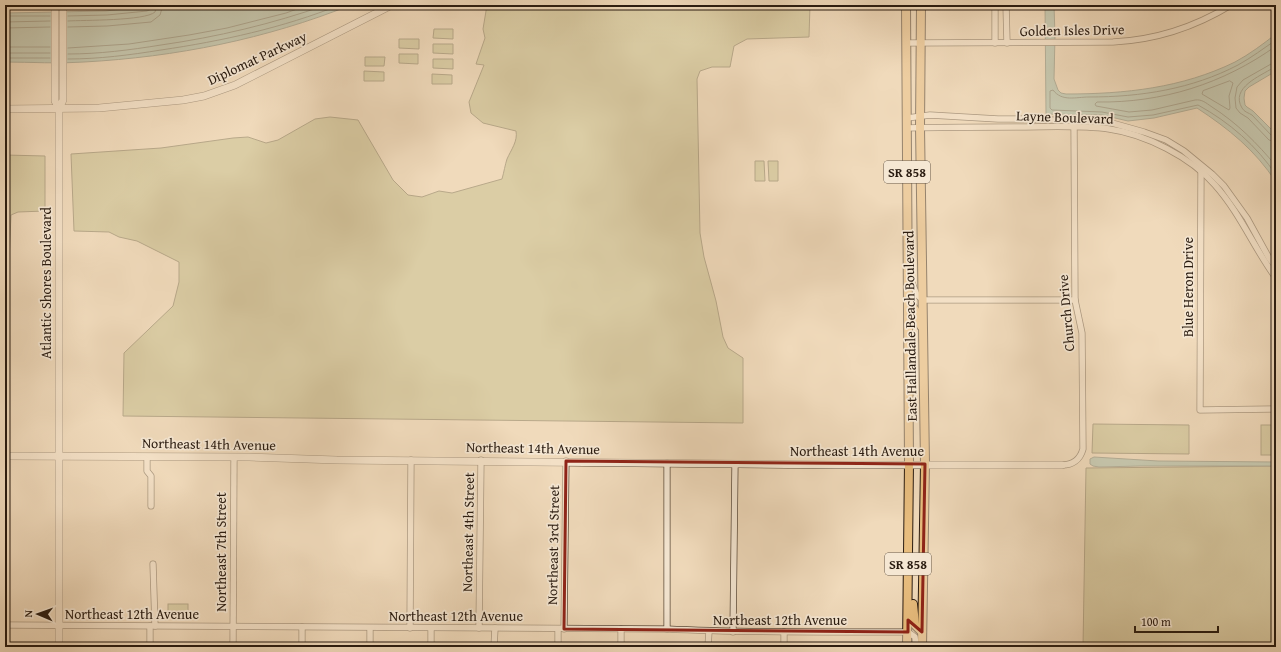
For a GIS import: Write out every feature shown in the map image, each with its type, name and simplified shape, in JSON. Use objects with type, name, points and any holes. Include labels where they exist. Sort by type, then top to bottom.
[{"type":"main road","name":"East Hallandale Beach Boulevard","points":[[906,5],[909,464],[907,647]]},
{"type":"main road","name":"East Hallandale Beach Boulevard","points":[[920,5],[920,127],[925,464],[922,647]]},
{"type":"main road","points":[[908,300],[917,313],[924,333]]},
{"type":"main road","points":[[908,578],[913,589],[913,614],[915,625],[922,632]]},
{"type":"street","name":"Atlantic Shores Boulevard","points":[[55,5],[55,101],[59,109]]},
{"type":"street","name":"Atlantic Shores Boulevard","points":[[59,647],[59,109],[63,100],[63,5]]},
{"type":"street","name":"Diplomat Parkway","points":[[5,109],[59,109],[130,106],[183,100],[218,92],[273,67],[392,5]]},
{"type":"street","points":[[995,5],[995,43]]},
{"type":"street","name":"Golden Isles Drive","points":[[906,44],[1113,42],[1147,38],[1186,28],[1231,5]]},
{"type":"street","points":[[1006,6],[1007,42]]},
{"type":"street","name":"Layne Boulevard","points":[[907,118],[930,115],[1074,124],[1144,132],[1166,140],[1184,151],[1224,186],[1247,218],[1269,258],[1276,267]]},
{"type":"street","name":"Layne Boulevard","points":[[907,128],[1074,124]]},
{"type":"street","name":"Church Drive","points":[[1062,465],[1067,465],[1080,458],[1082,449],[1082,334],[1075,300],[1074,124]]},
{"type":"street","name":"Layne Boulevard","points":[[1126,130],[1167,149],[1186,161],[1214,184],[1234,208],[1260,255],[1276,278]]},
{"type":"street","name":"Blue Heron Drive","points":[[1201,165],[1200,410],[1276,409]]},
{"type":"street","points":[[908,274],[917,295],[923,300],[1075,300]]},
{"type":"street","name":"Northeast 14th Avenue","points":[[5,456],[234,457],[735,464],[1062,465]]},
{"type":"street","points":[[147,457],[147,471],[151,476],[151,506]]},
{"type":"street","name":"Northeast 7th Street","points":[[233,647],[234,457]]},
{"type":"street","points":[[410,628],[411,460]]},
{"type":"street","name":"Northeast 4th Street","points":[[478,628],[481,460]]},
{"type":"street","name":"Northeast 3rd Street","points":[[558,647],[561,629],[566,462]]},
{"type":"street","points":[[667,463],[667,629]]},
{"type":"street","points":[[733,632],[735,464]]},
{"type":"street","points":[[150,647],[152,626],[153,564]]},
{"type":"street","name":"Northeast 12th Avenue","points":[[5,625],[667,629],[733,632],[908,632]]},
{"type":"street","points":[[302,627],[302,647]]},
{"type":"street","points":[[370,628],[370,647]]},
{"type":"street","points":[[431,628],[431,647]]},
{"type":"street","points":[[494,647],[495,628]]},
{"type":"street","points":[[621,629],[621,647]]},
{"type":"street","points":[[708,647],[709,631]]},
{"type":"street","points":[[784,632],[784,647]]},
{"type":"street","points":[[908,632],[914,637],[916,647]]},
{"type":"highlighted area","points":[[566,461],[925,464],[922,632],[908,620],[908,632],[564,629]]},
{"type":"shaded area","points":[[487,5],[810,5],[809,37],[747,39],[734,46],[730,67],[712,67],[700,71],[697,79],[700,233],[704,257],[716,301],[723,337],[728,348],[743,358],[743,423],[123,416],[124,353],[173,306],[179,282],[179,262],[137,241],[119,237],[109,232],[74,231],[71,154],[161,148],[248,137],[266,143],[278,140],[315,119],[330,117],[358,120],[393,180],[408,195],[422,197],[439,191],[452,193],[502,179],[507,159],[515,142],[516,131],[483,123],[471,113],[469,102],[484,65],[476,64],[485,38],[483,29]]},
{"type":"shaded area","points":[[434,29],[453,29],[453,39],[433,38]]},
{"type":"shaded area","points":[[399,39],[419,39],[419,49],[399,48]]},
{"type":"shaded area","points":[[433,44],[453,44],[453,54],[433,53]]},
{"type":"shaded area","points":[[399,54],[418,54],[418,64],[399,63]]},
{"type":"shaded area","points":[[365,57],[385,57],[384,66],[365,66]]},
{"type":"shaded area","points":[[433,59],[453,59],[453,69],[433,68]]},
{"type":"shaded area","points":[[364,71],[384,72],[384,81],[364,81]]},
{"type":"shaded area","points":[[432,74],[452,75],[452,84],[432,84]]},
{"type":"shaded area","points":[[5,155],[45,156],[45,211],[18,212],[11,215],[5,357]]},
{"type":"shaded area","points":[[755,161],[764,161],[765,181],[755,181]]},
{"type":"shaded area","points":[[768,161],[778,161],[778,181],[769,181]]},
{"type":"shaded area","points":[[1093,424],[1189,425],[1189,454],[1092,453]]},
{"type":"shaded area","points":[[1261,425],[1276,425],[1276,455],[1261,455]]},
{"type":"shaded area","points":[[1276,466],[1276,647],[1083,647],[1086,468]]},
{"type":"shaded area","points":[[168,604],[188,604],[188,613],[168,613]]},
{"type":"water","points":[[157,5],[351,5],[286,28],[253,37],[186,51],[118,60],[54,63],[5,62],[5,13],[106,11]]},
{"type":"water","points":[[1045,5],[1054,5],[1054,79],[1058,90],[1061,93],[1066,94],[1131,91],[1174,84],[1195,78],[1235,62],[1276,34],[1276,71],[1249,87],[1245,91],[1244,98],[1245,105],[1276,134],[1276,182],[1268,170],[1241,141],[1231,132],[1197,108],[1154,118],[1128,121],[1102,115],[1046,114]]},
{"type":"water","points":[[1094,457],[1158,461],[1276,462],[1276,466],[1099,467],[1090,464],[1090,459]]}]
